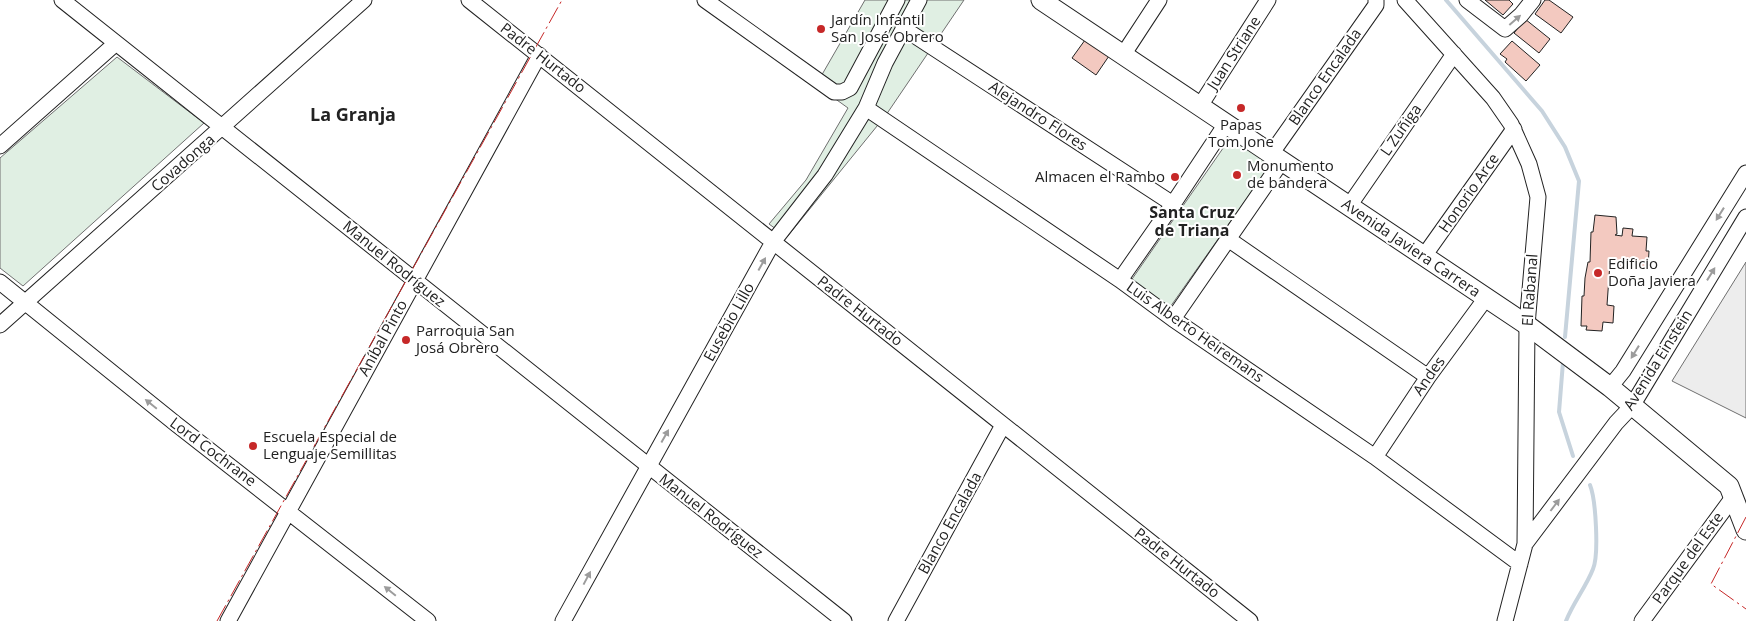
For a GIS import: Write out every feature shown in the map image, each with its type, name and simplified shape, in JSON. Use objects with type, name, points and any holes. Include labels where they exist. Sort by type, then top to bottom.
[{"type":"main road","name":"Avenida Javiera Carrera","points":[[1044,1],[1486,298],[1610,387],[1729,486],[1746,530]]},
{"type":"street","name":"Manuel Rodríguez","points":[[62,0],[844,621]]},
{"type":"street","name":"Covadonga","points":[[0,326],[364,0]]},
{"type":"street","name":"Padre Hurtado","points":[[469,0],[1003,425],[1230,615],[1250,621]]},
{"type":"street","points":[[706,0],[834,92],[842,92],[850,88],[897,0]]},
{"type":"street","name":"Eusebio Lillo","points":[[903,28],[910,0]]},
{"type":"street","name":"Eusebio Lillo","points":[[563,621],[773,242],[825,175],[866,108],[885,63],[919,0]]},
{"type":"street","points":[[1123,55],[1159,0]]},
{"type":"street","name":"Juan Striane","points":[[1200,106],[1268,0]]},
{"type":"street","name":"Blanco Encalada","points":[[1173,319],[1228,239],[1276,158],[1376,5],[1376,0]]},
{"type":"street","name":"El Rabanal","points":[[1405,0],[1493,98],[1514,129],[1529,164],[1538,198],[1527,326],[1525,544],[1505,621]]},
{"type":"street","points":[[1467,0],[1505,29],[1521,16],[1533,0]]},
{"type":"street","name":"Alejandro Flores","points":[[903,28],[1174,204]]},
{"type":"street","points":[[0,146],[116,44]]},
{"type":"street","points":[[869,52],[885,63]]},
{"type":"street","name":"L Zuñiga","points":[[1349,206],[1454,54]]},
{"type":"street","name":"Aníbal Pinto","points":[[228,621],[539,55]]},
{"type":"street","name":"Luis Alberto Heiremans","points":[[866,108],[1120,280],[1173,319],[1375,457],[1520,564]]},
{"type":"street","points":[[1120,280],[1174,204],[1226,124]]},
{"type":"street","name":"Honorio Arce","points":[[1424,256],[1514,129]]},
{"type":"street","name":"Avenida Einstein","points":[[1610,387],[1623,370],[1746,173]]},
{"type":"street","name":"Avenida Einstein","points":[[1525,544],[1616,423],[1632,406],[1746,217]]},
{"type":"street","points":[[1228,239],[1428,378]]},
{"type":"street","name":"Lord Cochrane","points":[[0,282],[176,424],[289,510],[428,621]]},
{"type":"street","name":"Andes","points":[[1375,457],[1428,378],[1486,298]]},
{"type":"street","name":"Blanco Encalada","points":[[896,621],[1003,425]]},
{"type":"street","name":"Parque del Este","points":[[1642,621],[1734,496]]},
{"type":"green space","points":[[865,0],[964,0],[886,115],[787,237],[769,224],[806,180],[848,108],[816,85]]},
{"type":"green space","points":[[117,57],[204,123],[23,286],[0,268],[0,158]]},
{"type":"green space","points":[[1235,131],[1274,160],[1168,310],[1130,282]]},
{"type":"shaded area","points":[[1746,262],[1746,418],[1672,381]]},
{"type":"building","points":[[1485,0],[1509,0],[1513,4],[1503,15]]},
{"type":"building","points":[[1545,0],[1549,0],[1573,17],[1561,33],[1535,14]]},
{"type":"building","points":[[1525,19],[1550,39],[1539,53],[1514,33]]},
{"type":"building","points":[[1085,40],[1109,56],[1096,75],[1072,58]]},
{"type":"building","points":[[1512,41],[1540,65],[1526,81],[1505,62],[1507,59],[1500,54]]},
{"type":"building","name":"Edificio Doña Javiera","points":[[1595,215],[1616,217],[1617,234],[1615,235],[1622,236],[1623,228],[1633,229],[1632,236],[1647,237],[1646,251],[1649,251],[1648,267],[1619,266],[1619,263],[1610,263],[1607,305],[1614,306],[1613,323],[1603,322],[1602,331],[1586,330],[1587,326],[1581,326],[1582,296],[1584,296],[1588,262],[1590,262],[1591,232],[1593,232]]},
{"type":"waterway","points":[[1446,0],[1542,111],[1565,147],[1579,181],[1565,337]]},
{"type":"waterway","points":[[1563,362],[1559,412],[1573,456]]},
{"type":"waterway","points":[[1566,621],[1590,576],[1595,562],[1596,527],[1594,502],[1590,485]]},
{"type":"power","points":[[217,621],[562,0]]},
{"type":"power","points":[[1746,517],[1711,584],[1746,609]]},
{"type":"place","name":"Jardín Infantil San José Obrero","points":[[821,29]]},
{"type":"place","name":"Papas Tom Jone","points":[[1241,108]]},
{"type":"place","name":"Monumento de bandera","points":[[1237,175]]},
{"type":"place","name":"Almacen el Rambo","points":[[1175,177]]},
{"type":"place","name":"Edificio Doña Javiera","points":[[1598,273]]},
{"type":"place","name":"Parroquia San Josá Obrero","points":[[406,340]]},
{"type":"place","name":"Escuela Especial de Lenguaje Semillitas","points":[[253,446]]},
{"type":"district","name":"La Granja","points":[[353,115]]},
{"type":"district","name":"Santa Cruz de Triana","points":[[1192,221]]}]
